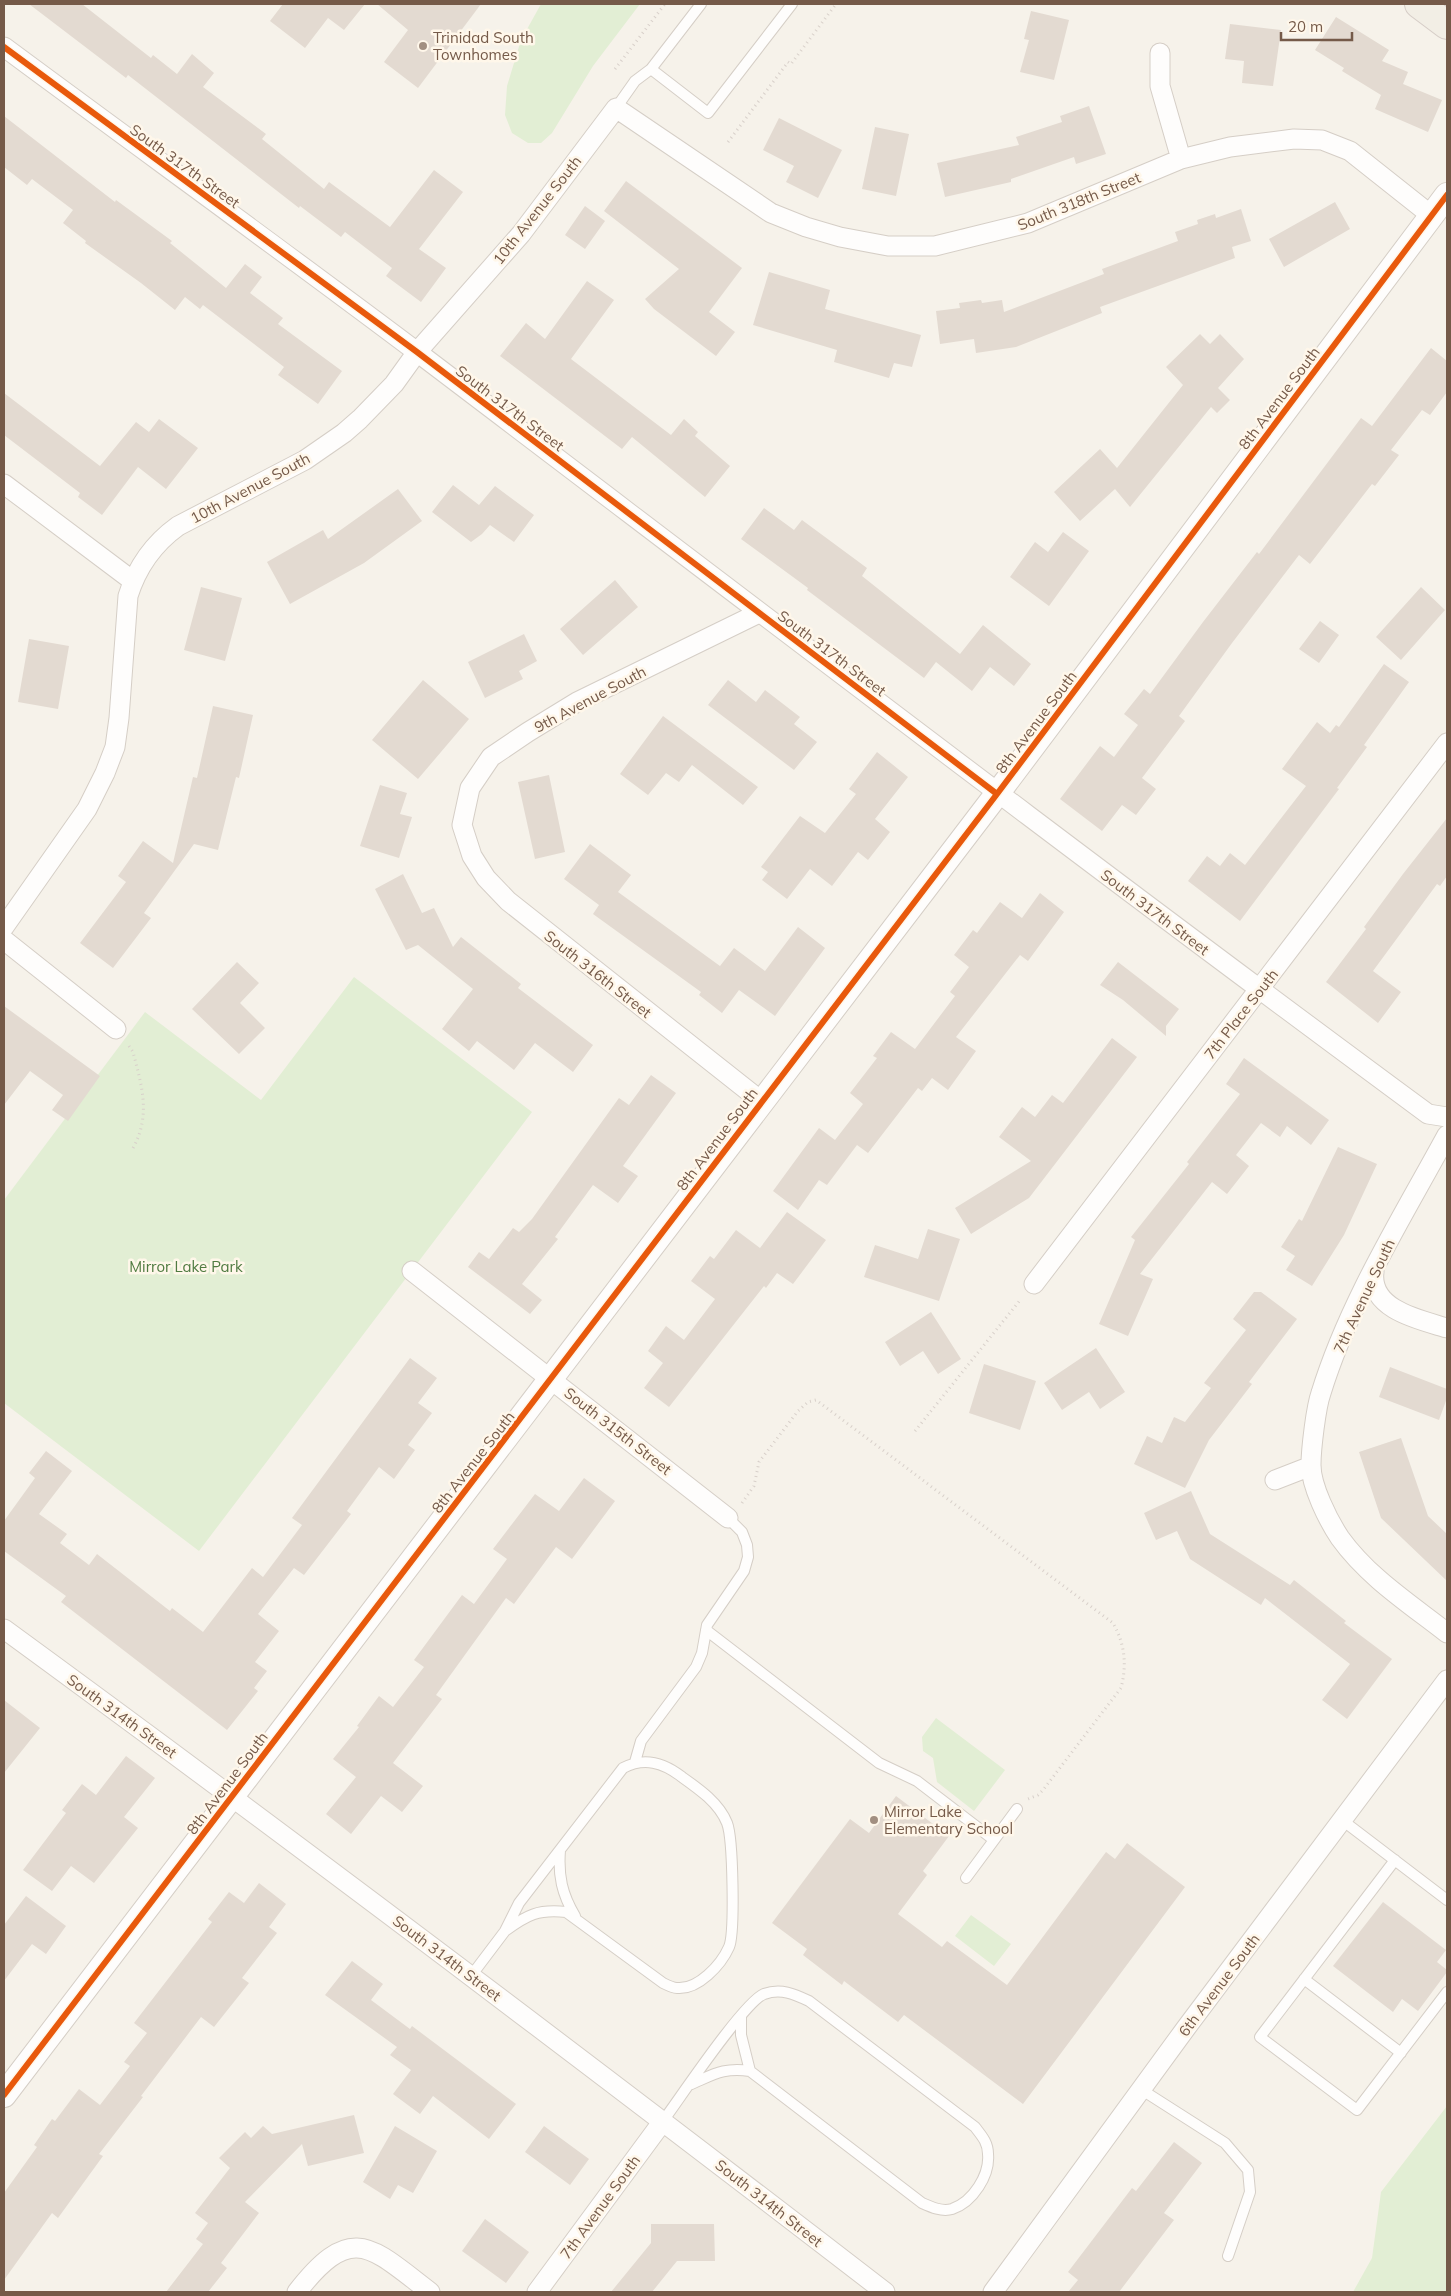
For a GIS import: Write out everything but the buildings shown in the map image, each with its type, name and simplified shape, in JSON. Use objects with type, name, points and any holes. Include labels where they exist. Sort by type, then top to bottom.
[{"type":"main road","points":[[1419,4],[1447,25]]},
{"type":"street","name":"South 317th Street","points":[[4,47],[417,352],[997,794],[1260,990],[1428,1114],[1447,1117]]},
{"type":"street","points":[[1160,53],[1160,86],[1181,159]]},
{"type":"street","name":"10th Avenue South","points":[[4,927],[87,809],[105,773],[115,747],[119,718],[126,613],[133,581],[156,545],[178,526],[288,470],[344,433],[383,395],[417,352],[521,234],[616,108]]},
{"type":"street","name":"South 318th Street","points":[[616,108],[771,213],[806,227],[840,237],[888,246],[935,246],[1028,223],[1181,159],[1248,145],[1294,139],[1322,140],[1350,151],[1432,216]]},
{"type":"street","name":"8th Avenue South","points":[[4,2095],[552,1379],[761,1100],[997,794],[1447,195]]},
{"type":"street","points":[[4,484],[133,581]]},
{"type":"street","name":"9th Avenue South","points":[[462,825],[470,788],[491,757],[576,702],[759,613]]},
{"type":"street","name":"7th Place South","points":[[1034,1284],[1447,743]]},
{"type":"street","name":"South 316th Street","points":[[462,825],[472,856],[482,871],[508,900],[761,1100]]},
{"type":"street","points":[[4,940],[116,1030]]},
{"type":"street","name":"7th Avenue South","points":[[1447,1135],[1351,1317],[1320,1395],[1311,1466],[1324,1510],[1354,1557],[1382,1583],[1447,1633]]},
{"type":"street","name":"South 315th Street","points":[[412,1271],[729,1519]]},
{"type":"street","points":[[1374,1272],[1373,1278],[1378,1292],[1395,1309],[1403,1314],[1447,1328]]},
{"type":"street","points":[[1275,1480],[1311,1466]]},
{"type":"street","name":"South 314th Street","points":[[4,1629],[232,1796],[663,2121],[885,2292]]},
{"type":"street","name":"6th Avenue South","points":[[993,2292],[1181,2036],[1447,1680]]},
{"type":"street","name":"7th Avenue South","points":[[536,2292],[663,2121]]},
{"type":"street","points":[[297,2292],[328,2258],[341,2250],[354,2248],[365,2249],[389,2261],[430,2292]]},
{"type":"lane","points":[[616,108],[635,81],[651,69],[701,4]]},
{"type":"lane","points":[[651,69],[708,113],[792,4]]},
{"type":"lane","points":[[634,1762],[641,1741],[696,1667],[702,1653],[707,1625],[744,1571],[748,1557],[747,1545],[742,1532],[729,1519]]},
{"type":"lane","points":[[706,1630],[879,1763],[917,1781],[994,1840]]},
{"type":"lane","points":[[471,1976],[505,1931],[519,1903],[623,1768],[634,1762],[648,1761],[662,1765],[679,1774],[718,1807],[727,1822],[731,1840],[732,1867],[729,1946],[717,1966],[702,1979],[690,1986],[677,1988],[663,1983],[566,1912],[551,1910],[538,1912],[526,1916],[505,1931]]},
{"type":"lane","points":[[966,1878],[1017,1809]]},
{"type":"lane","points":[[1342,1820],[1447,1900]]},
{"type":"lane","points":[[560,1850],[560,1884],[566,1900],[577,1919]]},
{"type":"lane","points":[[1395,1860],[1260,2037],[1357,2110],[1447,1992]]},
{"type":"lane","points":[[1304,1979],[1400,2053]]},
{"type":"lane","points":[[663,2121],[689,2085],[750,2004],[763,1994],[779,1991],[793,1993],[809,2001],[975,2126],[985,2139],[988,2154],[986,2169],[980,2184],[966,2201],[951,2209],[938,2209],[922,2203],[750,2071],[734,2068],[720,2071],[689,2085]]},
{"type":"lane","points":[[741,2016],[741,2035],[750,2071]]},
{"type":"lane","points":[[1142,2090],[1224,2143],[1248,2170],[1250,2192],[1228,2256]]},
{"type":"path","points":[[615,69],[665,4]]},
{"type":"path","points":[[728,142],[788,62],[791,64],[836,4]]},
{"type":"path","points":[[116,1030],[133,1052],[143,1100],[142,1133],[133,1148]]},
{"type":"path","points":[[915,1432],[1034,1284]]},
{"type":"path","points":[[729,1519],[754,1486],[759,1462],[798,1411],[808,1402],[816,1400],[1113,1624],[1122,1642],[1123,1650],[1125,1668],[1121,1688],[1043,1790],[1038,1795],[1023,1802],[1017,1809]]},
{"type":"green space","points":[[541,4],[640,4],[593,66],[552,133],[541,143],[528,143],[512,133],[505,115],[507,86],[521,40]]},
{"type":"green space","name":"Mirror Lake Park","points":[[354,977],[532,1112],[199,1551],[4,1403],[4,1200],[145,1012],[261,1100]]},
{"type":"green space","points":[[936,1718],[1005,1770],[974,1811],[937,1782],[933,1758],[923,1751],[922,1737]]},
{"type":"green space","points":[[971,1915],[1011,1944],[994,1966],[955,1936]]},
{"type":"green space","points":[[1447,2106],[1447,2292],[1353,2292],[1372,2258],[1381,2192]]},
{"type":"cycle path","points":[[4,47],[417,352],[997,794]]},
{"type":"cycle path","points":[[4,2095],[997,794],[1447,195]]},
{"type":"place","name":"Trinidad South Townhomes","points":[[423,46]]},
{"type":"place","name":"Mirror Lake Elementary School","points":[[874,1820]]}]
